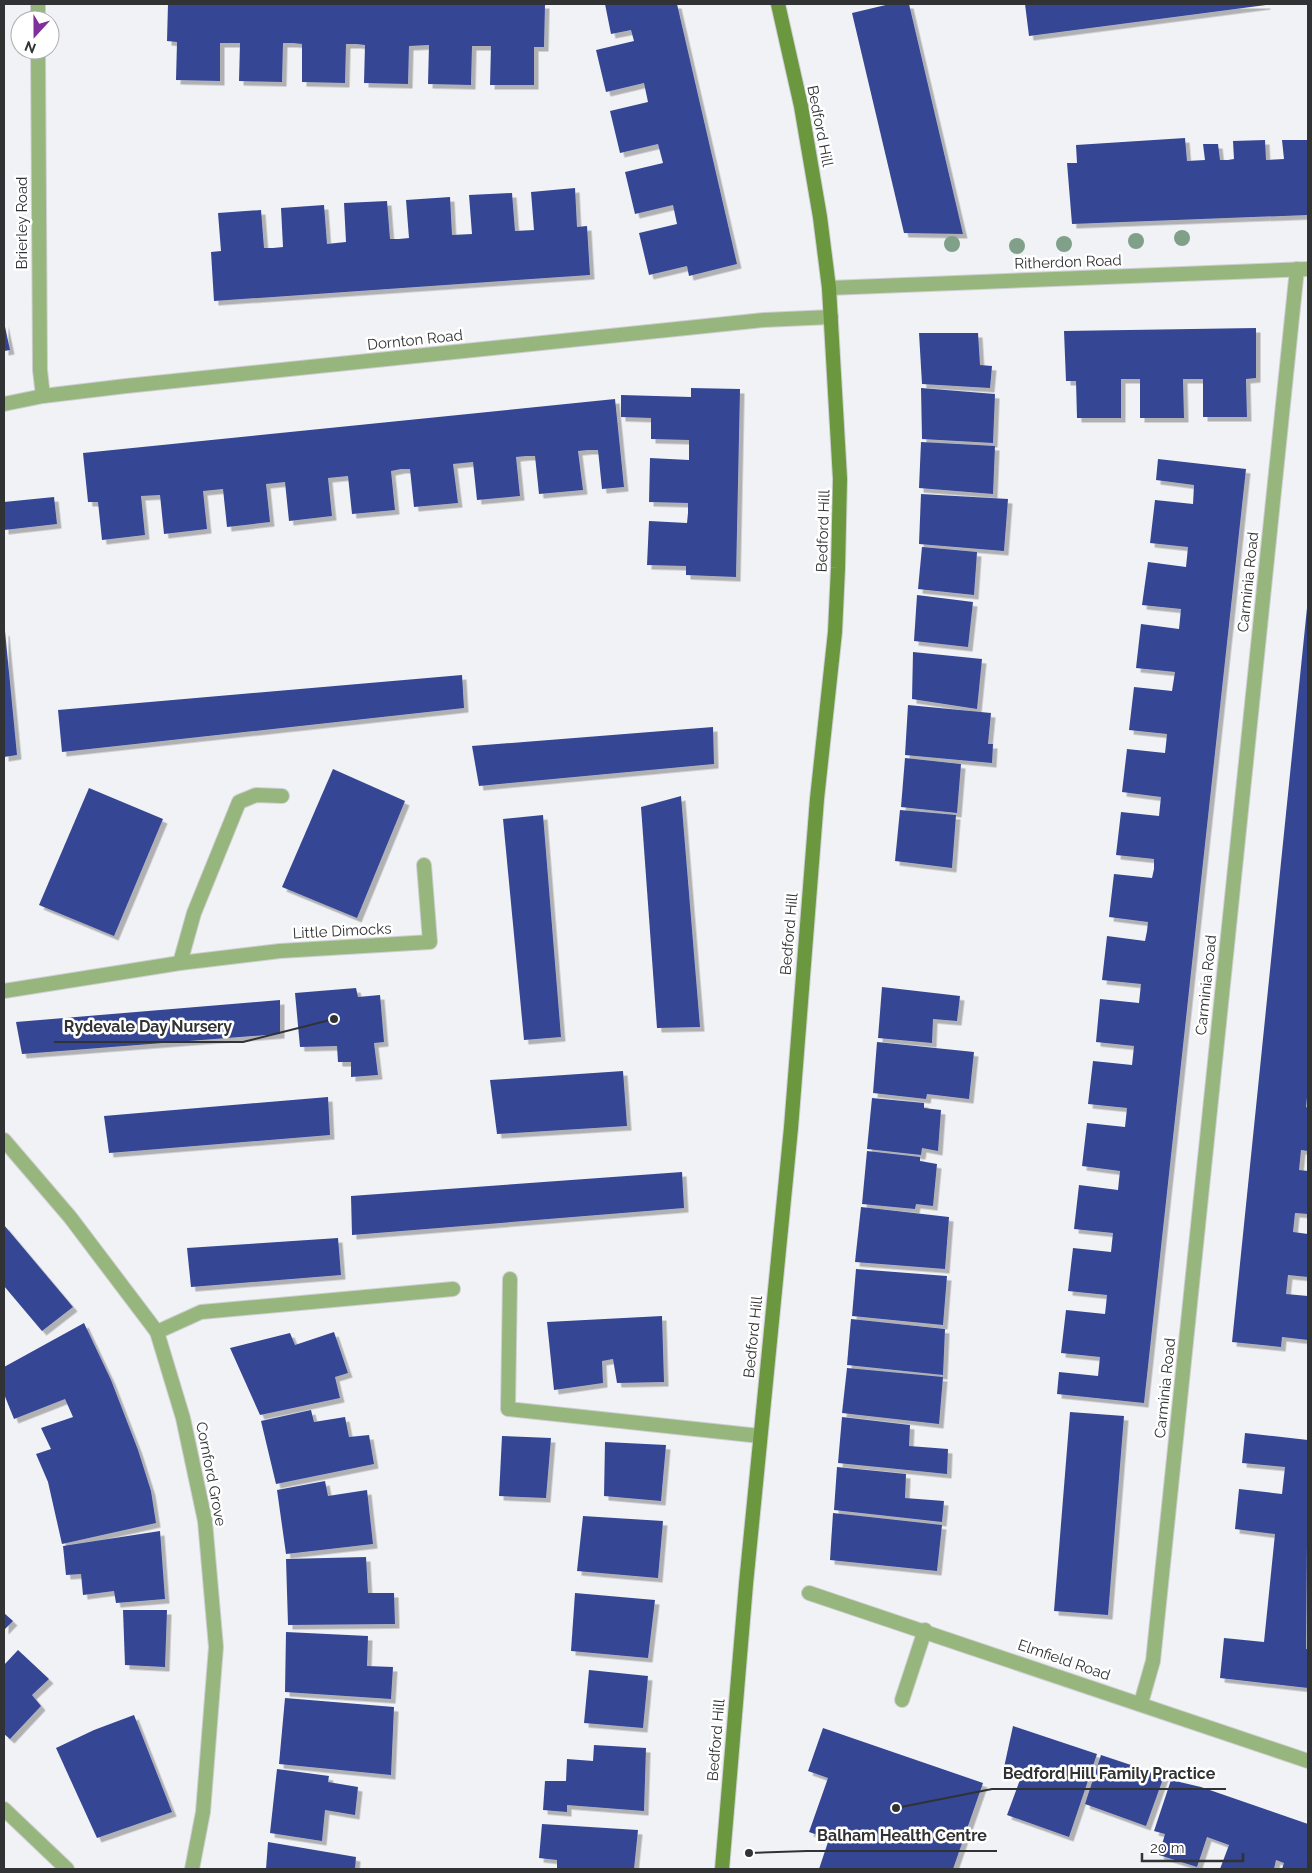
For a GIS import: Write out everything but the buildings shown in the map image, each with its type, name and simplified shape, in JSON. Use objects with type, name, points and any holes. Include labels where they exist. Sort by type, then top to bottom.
[{"type":"main road","name":"Bedford Hill","points":[[722,1869],[760,1436],[791,1128],[816,809],[835,632],[840,479],[829,288],[820,217],[801,106],[778,4]]},
{"type":"street","name":"Brierley Road","points":[[38,60],[40,370],[43,396]]},
{"type":"street","name":"Ritherdon Road","points":[[829,288],[1302,269]]},
{"type":"street","name":"Carminia Road","points":[[1141,1704],[1153,1661],[1302,269]]},
{"type":"street","name":"Dornton Road","points":[[4,404],[43,396],[764,320],[831,317]]},
{"type":"street","points":[[180,963],[194,914],[239,802],[256,795],[282,796]]},
{"type":"street","name":"Little Dimocks","points":[[4,991],[180,963],[280,951],[430,942],[424,866]]},
{"type":"street","name":"Cornford Grove","points":[[4,1140],[70,1217],[157,1332],[183,1418],[205,1520],[216,1646],[203,1812],[192,1869]]},
{"type":"street","points":[[510,1279],[508,1409],[760,1436]]},
{"type":"street","points":[[157,1332],[201,1312],[453,1289]]},
{"type":"street","name":"Elmfield Road","points":[[809,1593],[925,1630],[1308,1761]]},
{"type":"street","points":[[902,1700],[925,1630]]},
{"type":"street","points":[[4,1809],[66,1869]]},
{"type":"place","name":"Rydevale Day Nursery","points":[[334,1019]]},
{"type":"place","name":"Bedford Hill Family Practice","points":[[896,1808]]},
{"type":"place","name":"Balham Health Centre","points":[[749,1853]]}]
